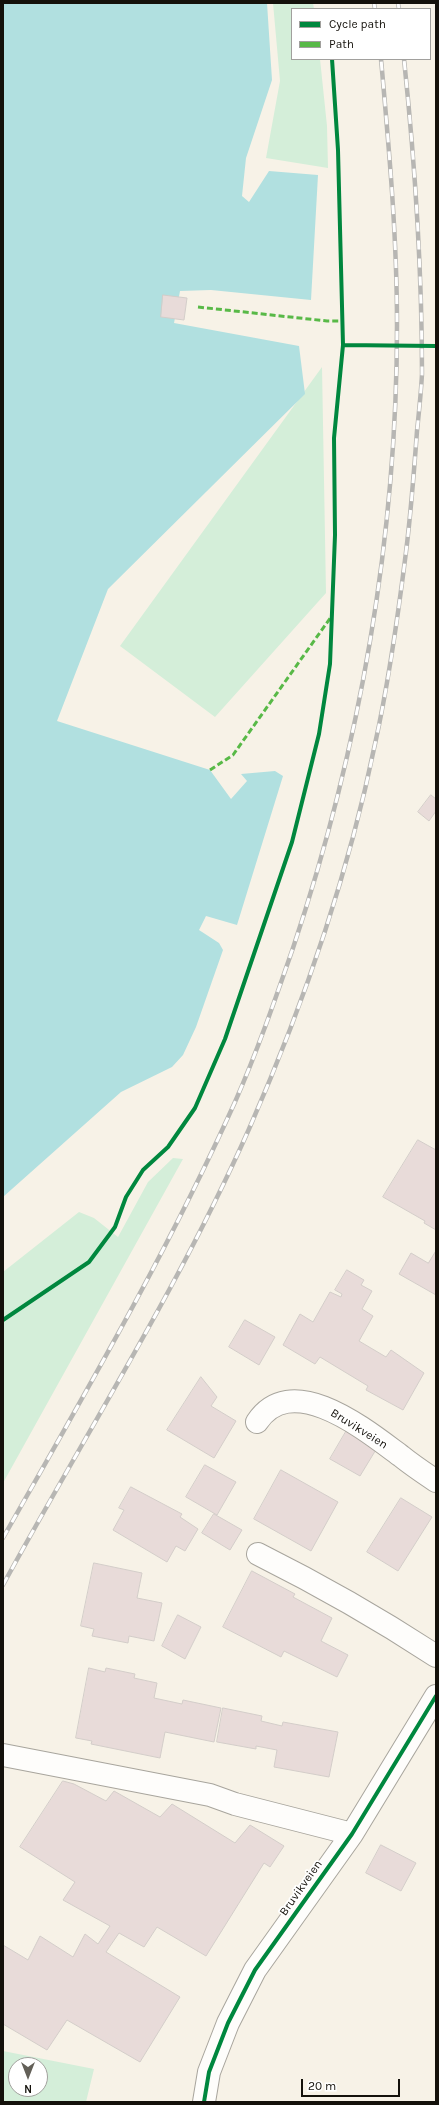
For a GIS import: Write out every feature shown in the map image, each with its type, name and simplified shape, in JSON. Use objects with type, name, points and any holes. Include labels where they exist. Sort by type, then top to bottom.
[{"type":"street","name":"Bruvikveien","points":[[257,1422],[263,1413],[282,1402],[302,1401],[324,1408],[376,1436],[436,1481]]},
{"type":"street","points":[[258,1554],[303,1576],[373,1615],[436,1656]]},
{"type":"street","name":"Bruvikveien","points":[[204,2102],[209,2072],[228,2023],[255,1970],[352,1834],[436,1696]]},
{"type":"street","points":[[3,1755],[210,1795],[235,1804],[352,1834]]},
{"type":"green space","points":[[273,3],[313,3],[314,8],[291,8],[291,60],[320,60],[327,126],[328,168],[266,158],[280,81]]},
{"type":"green space","points":[[322,367],[326,593],[215,717],[120,646]]},
{"type":"green space","points":[[173,1158],[183,1159],[3,1483],[3,1272],[79,1212],[94,1218],[118,1237],[148,1182]]},
{"type":"green space","points":[[3,2051],[33,2057],[8,2057],[8,2097],[48,2097],[48,2060],[94,2069],[86,2102],[3,2102]]},
{"type":"water","points":[[3,3],[267,3],[272,80],[246,158],[242,196],[249,202],[269,171],[318,175],[311,300],[211,290],[180,291],[174,323],[299,346],[305,394],[108,589],[57,721],[210,770],[231,799],[247,781],[241,774],[275,771],[283,776],[237,925],[206,916],[199,930],[219,943],[223,950],[196,1027],[183,1055],[172,1067],[121,1092],[3,1197]]},
{"type":"building","points":[[163,295],[187,298],[184,320],[161,317]]},
{"type":"building","points":[[431,795],[436,799],[436,811],[429,821],[418,812]]},
{"type":"building","points":[[418,1140],[436,1150],[436,1230],[424,1223],[425,1221],[383,1197]]},
{"type":"building","points":[[436,1251],[436,1295],[399,1274],[411,1253],[428,1263]]},
{"type":"building","points":[[347,1270],[364,1280],[361,1285],[372,1291],[362,1309],[373,1316],[359,1341],[386,1357],[391,1350],[424,1373],[403,1410],[366,1390],[368,1386],[320,1357],[315,1364],[283,1345],[300,1314],[313,1322],[330,1292],[341,1297],[342,1294],[335,1290]]},
{"type":"building","points":[[245,1320],[275,1337],[259,1365],[229,1347]]},
{"type":"building","points":[[201,1377],[217,1397],[211,1406],[236,1421],[214,1458],[167,1430]]},
{"type":"building","points":[[347,1430],[377,1448],[360,1476],[330,1459]]},
{"type":"building","points":[[205,1465],[236,1482],[217,1515],[186,1497]]},
{"type":"building","points":[[281,1470],[338,1502],[311,1551],[254,1519]]},
{"type":"building","points":[[131,1487],[182,1514],[180,1517],[198,1529],[185,1551],[176,1546],[167,1562],[113,1530],[124,1510],[119,1508]]},
{"type":"building","points":[[401,1498],[432,1517],[398,1571],[367,1552]]},
{"type":"building","points":[[214,1514],[242,1530],[230,1550],[202,1533]]},
{"type":"building","points":[[94,1563],[142,1573],[137,1598],[162,1603],[154,1641],[129,1636],[128,1643],[92,1636],[94,1629],[81,1626]]},
{"type":"building","points":[[252,1571],[295,1594],[293,1597],[332,1618],[321,1641],[348,1655],[337,1677],[284,1651],[281,1657],[223,1627]]},
{"type":"building","points":[[178,1615],[201,1627],[185,1659],[162,1646]]},
{"type":"building","points":[[89,1668],[105,1672],[106,1668],[135,1674],[134,1678],[157,1683],[154,1698],[182,1704],[183,1700],[221,1708],[214,1742],[165,1732],[160,1758],[91,1744],[92,1741],[76,1738]]},
{"type":"building","points":[[223,1708],[262,1716],[261,1721],[282,1726],[283,1722],[338,1732],[329,1777],[274,1767],[277,1750],[256,1746],[256,1749],[217,1742]]},
{"type":"building","points":[[63,1781],[74,1784],[106,1801],[114,1791],[160,1817],[172,1804],[235,1843],[250,1825],[284,1846],[270,1867],[264,1863],[206,1956],[157,1927],[144,1947],[119,1933],[106,1952],[180,1997],[140,2062],[67,2020],[47,2050],[3,2024],[3,1945],[28,1960],[40,1936],[73,1957],[85,1934],[98,1944],[110,1926],[63,1900],[75,1882],[20,1847]]},
{"type":"building","points":[[381,1845],[416,1863],[401,1891],[366,1873]]},
{"type":"railway","points":[[374,3],[375,8]]},
{"type":"railway","points":[[398,3],[399,8]]},
{"type":"railway","points":[[3,1538],[153,1269],[209,1158],[235,1102],[273,1006],[293,948],[317,872],[338,796],[370,641],[382,562],[390,483],[395,404],[397,325],[396,258],[390,159],[381,60]]},
{"type":"railway","points":[[3,1585],[162,1303],[222,1188],[269,1083],[288,1036],[322,940],[352,843],[375,744],[393,648],[409,522],[422,381],[421,295],[417,216],[404,60]]},
{"type":"marked path","points":[[198,307],[327,321],[343,321]]},
{"type":"marked path","points":[[210,770],[233,755],[331,617]]},
{"type":"cycle path","points":[[3,1320],[89,1262],[115,1227],[126,1197],[143,1170],[168,1147],[195,1108],[225,1039],[292,842],[319,734],[330,664],[335,535],[334,438],[343,345],[338,150],[332,60]]},
{"type":"cycle path","points":[[343,345],[436,346]]},
{"type":"cycle path","points":[[204,2102],[209,2072],[228,2023],[255,1970],[352,1834],[436,1696]]}]
